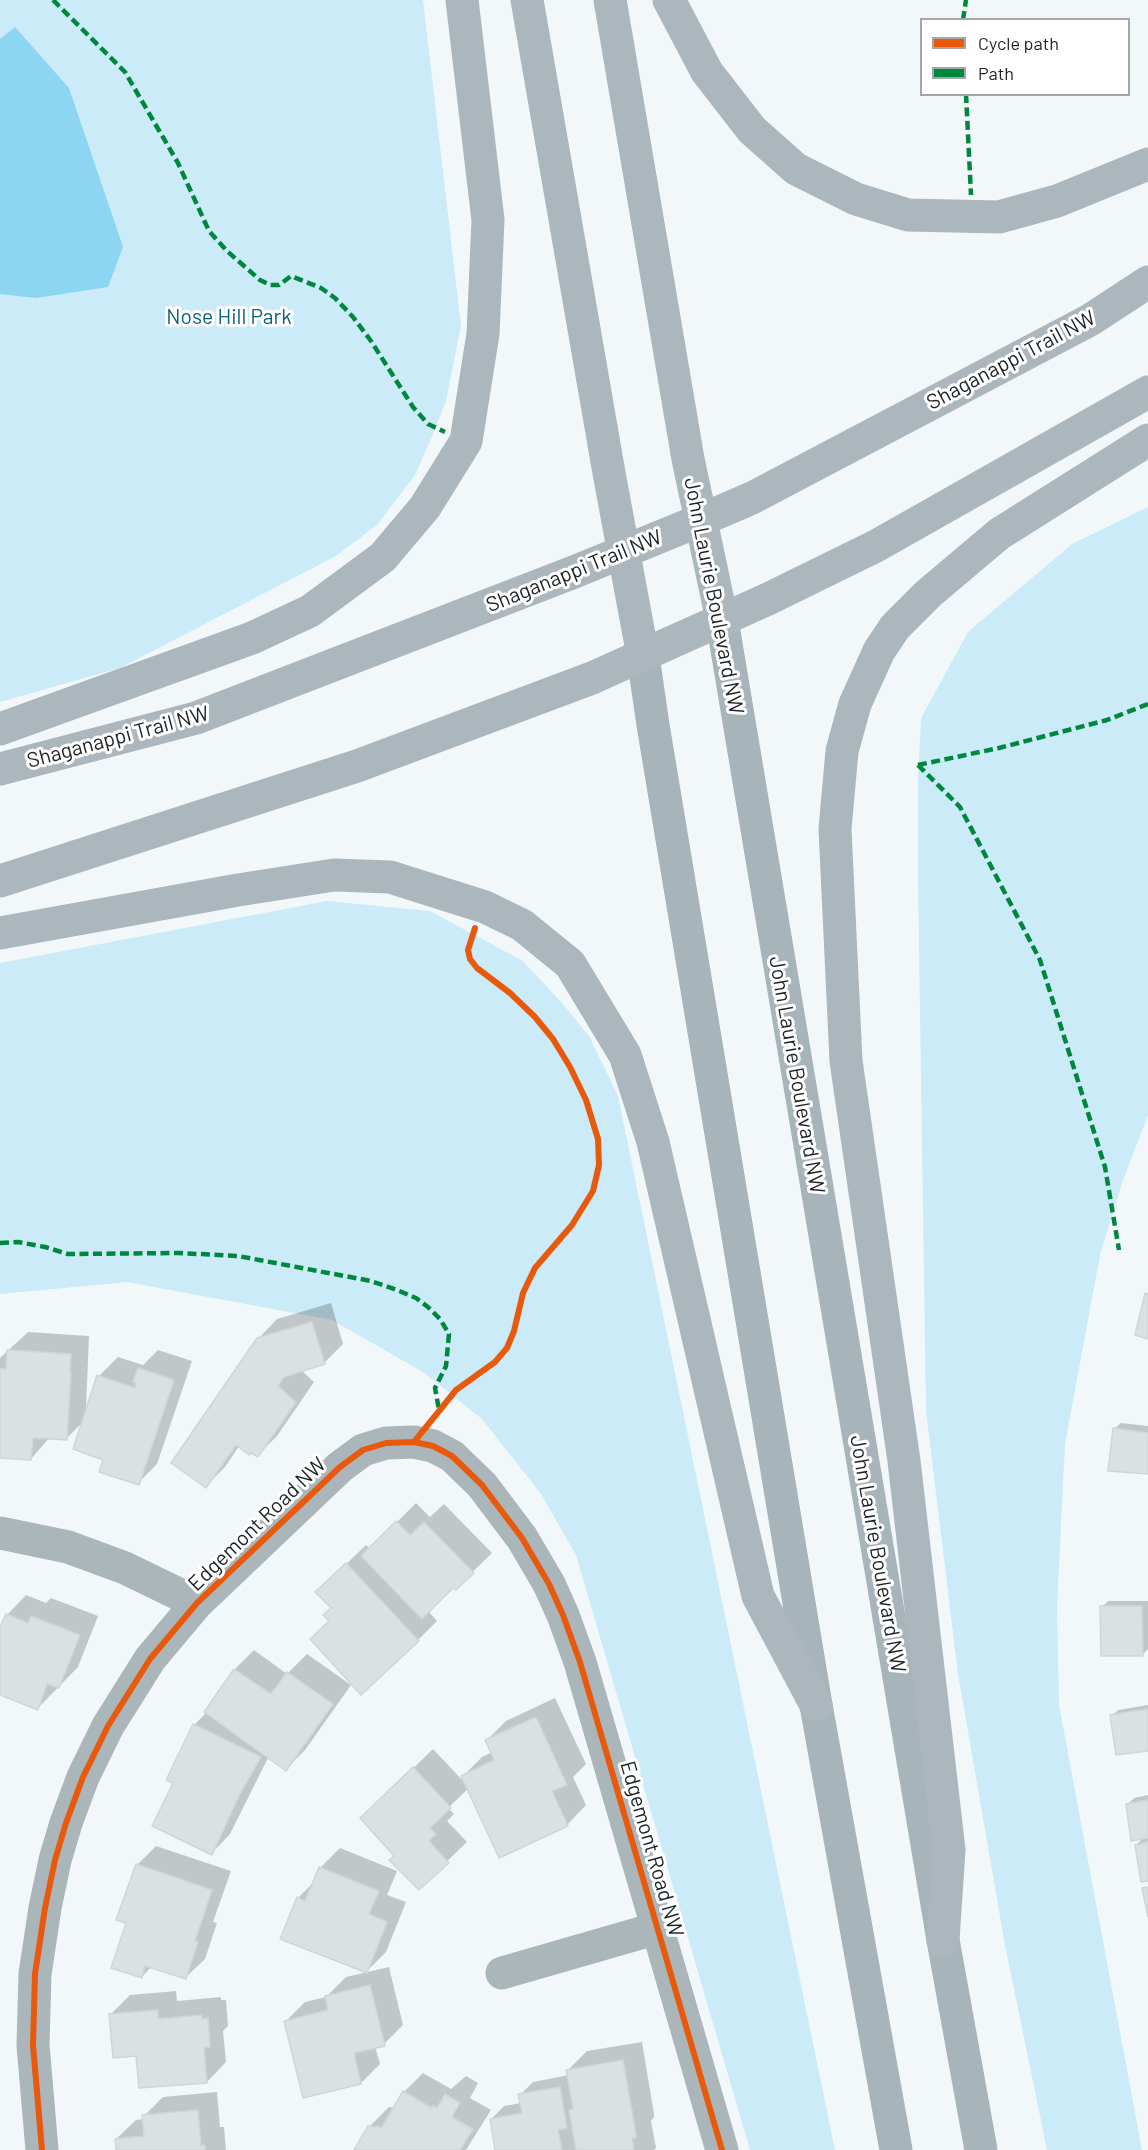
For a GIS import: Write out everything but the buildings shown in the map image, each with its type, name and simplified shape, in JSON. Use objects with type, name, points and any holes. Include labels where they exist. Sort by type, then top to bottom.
[{"type":"main road","points":[[0,729],[252,638],[310,611],[383,557],[425,507],[466,441],[483,334],[488,220],[462,0]]},
{"type":"main road","points":[[526,0],[607,461],[625,551],[816,1705],[896,2150]]},
{"type":"main road","name":"John Laurie Boulevard NW","points":[[610,0],[688,459],[722,620],[943,1940],[981,2150]]},
{"type":"main road","points":[[669,0],[706,72],[752,130],[796,169],[856,200],[908,215],[999,217],[1058,201],[1148,164]]},
{"type":"main road","name":"Shaganappi Trail NW","points":[[0,768],[196,718],[701,520],[752,498],[1090,320],[1148,282]]},
{"type":"main road","points":[[0,881],[357,766],[592,678],[722,620],[876,546],[1148,392]]},
{"type":"main road","points":[[943,1940],[949,1850],[904,1461],[846,1061],[835,829],[842,751],[855,704],[879,651],[895,627],[928,594],[999,534],[1148,440]]},
{"type":"main road","points":[[0,933],[334,875],[390,877],[485,907],[522,925],[570,964],[625,1055],[652,1142],[758,1596],[816,1705]]},
{"type":"street","name":"Edgemont Road NW","points":[[42,2150],[33,2045],[35,1974],[45,1908],[55,1860],[66,1823],[83,1777],[108,1726],[150,1659],[197,1603],[340,1467],[363,1450],[386,1443],[414,1442],[433,1446],[452,1456],[482,1485],[522,1538],[549,1584],[563,1615],[580,1662],[722,2150]]},
{"type":"street","points":[[0,1533],[68,1547],[125,1568],[197,1603]]},
{"type":"street","points":[[502,1973],[658,1928]]},
{"type":"green space","name":"Nose Hill Park","points":[[0,0],[423,0],[461,326],[446,401],[431,439],[415,475],[377,525],[336,556],[120,668],[0,702]]},
{"type":"green space","points":[[1148,507],[1148,1115],[1122,1183],[1100,1255],[1065,1444],[1057,1606],[1059,1705],[1142,2150],[1047,2150],[1005,1945],[958,1674],[926,1411],[918,879],[918,780],[921,718],[968,632],[1072,544]]},
{"type":"green space","points":[[327,901],[430,911],[523,961],[589,1036],[618,1096],[835,2150],[750,2150],[576,1555],[541,1494],[482,1419],[423,1372],[332,1320],[127,1282],[0,1294],[0,963]]},
{"type":"water","points":[[15,27],[69,88],[123,247],[108,287],[36,298],[0,294],[0,39]]},
{"type":"marked path","points":[[53,0],[125,72],[178,163],[209,231],[227,251],[260,280],[270,285],[279,285],[291,276],[321,288],[335,298],[371,341],[413,407],[428,424],[445,432]]},
{"type":"marked path","points":[[963,18],[966,0]]},
{"type":"marked path","points":[[966,96],[971,195]]},
{"type":"marked path","points":[[918,765],[999,748],[1107,720],[1148,704]]},
{"type":"marked path","points":[[918,765],[960,807],[1040,960],[1105,1167],[1119,1250]]},
{"type":"marked path","points":[[0,1243],[18,1242],[68,1254],[179,1253],[238,1256],[371,1281],[397,1290],[416,1298],[428,1307],[440,1319],[449,1334],[446,1366],[435,1388],[439,1410]]},
{"type":"cycle path","points":[[414,1442],[456,1390],[495,1362],[507,1348],[514,1331],[523,1293],[535,1268],[572,1225],[593,1191],[599,1165],[598,1139],[586,1100],[570,1067],[553,1039],[535,1017],[510,993],[477,968],[470,959],[468,950],[475,928]]},
{"type":"cycle path","points":[[42,2150],[33,2045],[35,1974],[45,1908],[55,1860],[66,1823],[83,1777],[108,1726],[150,1659],[197,1603],[340,1467],[363,1450],[386,1443],[414,1442],[433,1446],[452,1456],[482,1485],[522,1538],[549,1584],[563,1615],[580,1662],[722,2150]]}]
